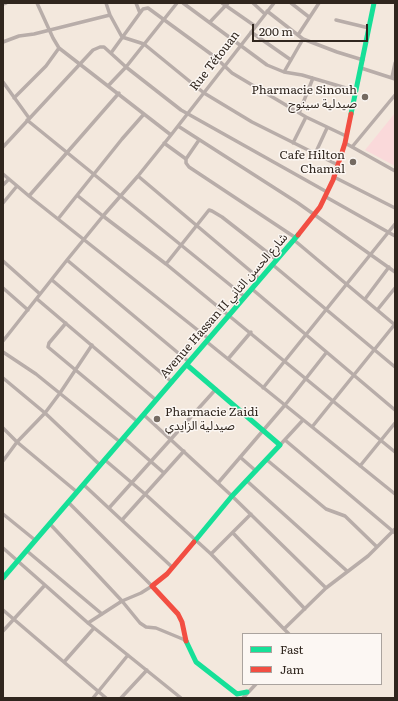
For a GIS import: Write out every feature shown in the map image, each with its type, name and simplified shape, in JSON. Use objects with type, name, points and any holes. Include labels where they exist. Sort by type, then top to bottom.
[{"type":"main road","name":"Avenue Hassan II شارع الحسن الثاني","points":[[3,578],[315,215],[334,178],[347,136],[374,3]]},
{"type":"main road","points":[[188,363],[280,445],[232,496],[163,578],[152,586],[180,618],[182,622],[184,640],[196,662],[237,694],[247,692]]},
{"type":"street","points":[[37,3],[59,48],[119,93],[170,135]]},
{"type":"street","points":[[106,3],[110,15],[122,37],[144,44],[204,93],[252,122],[338,165]]},
{"type":"street","points":[[136,3],[140,13]]},
{"type":"street","points":[[108,86],[126,67],[177,3]]},
{"type":"street","points":[[183,3],[267,65],[284,72],[313,78],[356,91]]},
{"type":"street","points":[[253,3],[303,39],[363,60]]},
{"type":"street","name":"Rue Tétouan","points":[[3,341],[67,260],[188,114],[274,3]]},
{"type":"street","points":[[291,3],[309,17]]},
{"type":"street","points":[[298,35],[319,3]]},
{"type":"street","points":[[210,22],[225,4],[255,26]]},
{"type":"street","points":[[111,53],[140,13],[148,8],[237,76],[306,117],[347,136]]},
{"type":"street","points":[[3,42],[19,36],[110,15]]},
{"type":"street","points":[[336,20],[369,28]]},
{"type":"street","points":[[251,32],[291,60]]},
{"type":"street","points":[[284,72],[303,39]]},
{"type":"street","points":[[4,144],[96,48],[104,47],[126,67],[170,102],[188,114],[327,194],[395,236]]},
{"type":"street","points":[[14,98],[46,66],[59,48]]},
{"type":"street","points":[[361,68],[393,78],[395,63]]},
{"type":"street","points":[[299,113],[313,78]]},
{"type":"street","points":[[3,82],[28,119],[245,297]]},
{"type":"street","points":[[29,196],[119,93]]},
{"type":"street","points":[[352,146],[395,96]]},
{"type":"street","points":[[58,219],[144,114]]},
{"type":"street","points":[[293,143],[306,117]]},
{"type":"street","points":[[178,126],[248,170],[315,215],[395,272]]},
{"type":"street","points":[[315,154],[327,128]]},
{"type":"street","points":[[199,140],[186,159],[186,164],[189,167],[295,239],[347,285],[395,324],[312,427]]},
{"type":"street","points":[[164,143],[186,159]]},
{"type":"street","points":[[345,143],[395,171]]},
{"type":"street","points":[[3,174],[85,239],[208,340],[263,388],[395,494]]},
{"type":"street","points":[[138,176],[260,280]]},
{"type":"street","points":[[334,178],[395,208]]},
{"type":"street","points":[[3,185],[9,179]]},
{"type":"street","points":[[3,203],[17,186]]},
{"type":"street","points":[[78,196],[230,315],[395,452]]},
{"type":"street","points":[[166,264],[207,212],[212,211],[277,260]]},
{"type":"street","points":[[263,388],[395,224]]},
{"type":"street","points":[[67,260],[188,363]]},
{"type":"street","points":[[3,261],[40,294]]},
{"type":"street","points":[[273,265],[395,367]]},
{"type":"street","points":[[364,299],[389,267]]},
{"type":"street","points":[[52,280],[172,382]]},
{"type":"street","points":[[3,288],[28,310]]},
{"type":"street","points":[[378,309],[395,288]]},
{"type":"street","points":[[252,289],[395,410]]},
{"type":"street","points":[[37,299],[156,400]]},
{"type":"street","points":[[66,323],[47,345],[50,350],[138,422]]},
{"type":"street","points":[[228,359],[251,332]]},
{"type":"street","points":[[3,461],[17,442],[45,413],[92,345]]},
{"type":"street","points":[[3,352],[36,374],[164,473]]},
{"type":"street","points":[[218,483],[285,405],[326,353]]},
{"type":"street","points":[[3,378],[45,413],[100,465]]},
{"type":"street","points":[[109,508],[216,389]]},
{"type":"street","points":[[144,415],[251,514],[326,588]]},
{"type":"street","points":[[280,445],[303,420]]},
{"type":"street","points":[[360,466],[395,423]]},
{"type":"street","points":[[3,428],[17,442],[77,492]]},
{"type":"street","points":[[284,629],[326,588],[368,556],[394,531],[285,440]]},
{"type":"street","points":[[122,520],[184,451]]},
{"type":"street","points":[[240,457],[256,471]]},
{"type":"street","points":[[105,460],[196,540],[288,633]]},
{"type":"street","points":[[267,460],[326,509],[345,516],[377,547]]},
{"type":"street","points":[[247,481],[347,571]]},
{"type":"street","points":[[84,485],[172,567]]},
{"type":"street","points":[[68,502],[152,586],[141,593],[122,601],[88,623]]},
{"type":"street","points":[[3,514],[35,540]]},
{"type":"street","points":[[210,554],[251,514]]},
{"type":"street","points":[[50,524],[122,601],[143,626],[156,628],[184,640]]},
{"type":"street","points":[[233,532],[305,609]]},
{"type":"street","points":[[3,548],[88,623],[179,697]]},
{"type":"street","points":[[27,551],[102,614]]},
{"type":"street","points":[[3,631],[45,584]]},
{"type":"street","points":[[3,610],[106,698]]},
{"type":"street","points":[[64,662],[94,628]]},
{"type":"street","points":[[92,698],[128,655]]},
{"type":"street","points":[[121,698],[147,670]]},
{"type":"street","points":[[243,698],[255,685]]},
{"type":"shaded area","points":[[395,113],[395,166],[365,150]]},
{"type":"traffic: fast","points":[[351,114],[374,3]]},
{"type":"traffic: fast","points":[[3,578],[298,235]]},
{"type":"traffic: fast","points":[[187,365],[280,445],[232,496],[194,542]]},
{"type":"traffic: fast","points":[[186,641],[196,662],[237,694],[247,692]]},
{"type":"traffic: jam","points":[[298,235],[320,207],[333,180],[345,143],[351,114]]},
{"type":"traffic: jam","points":[[186,641],[182,622],[178,614],[152,586],[167,574],[194,542]]},
{"type":"place","name":"Pharmacie Sinouh صيدلية سينوح","points":[[365,97]]},
{"type":"place","name":"Cafe Hilton Chamal","points":[[353,162]]},
{"type":"place","name":"Pharmacie Zaidi صيدلية الزايدي","points":[[157,419]]}]
